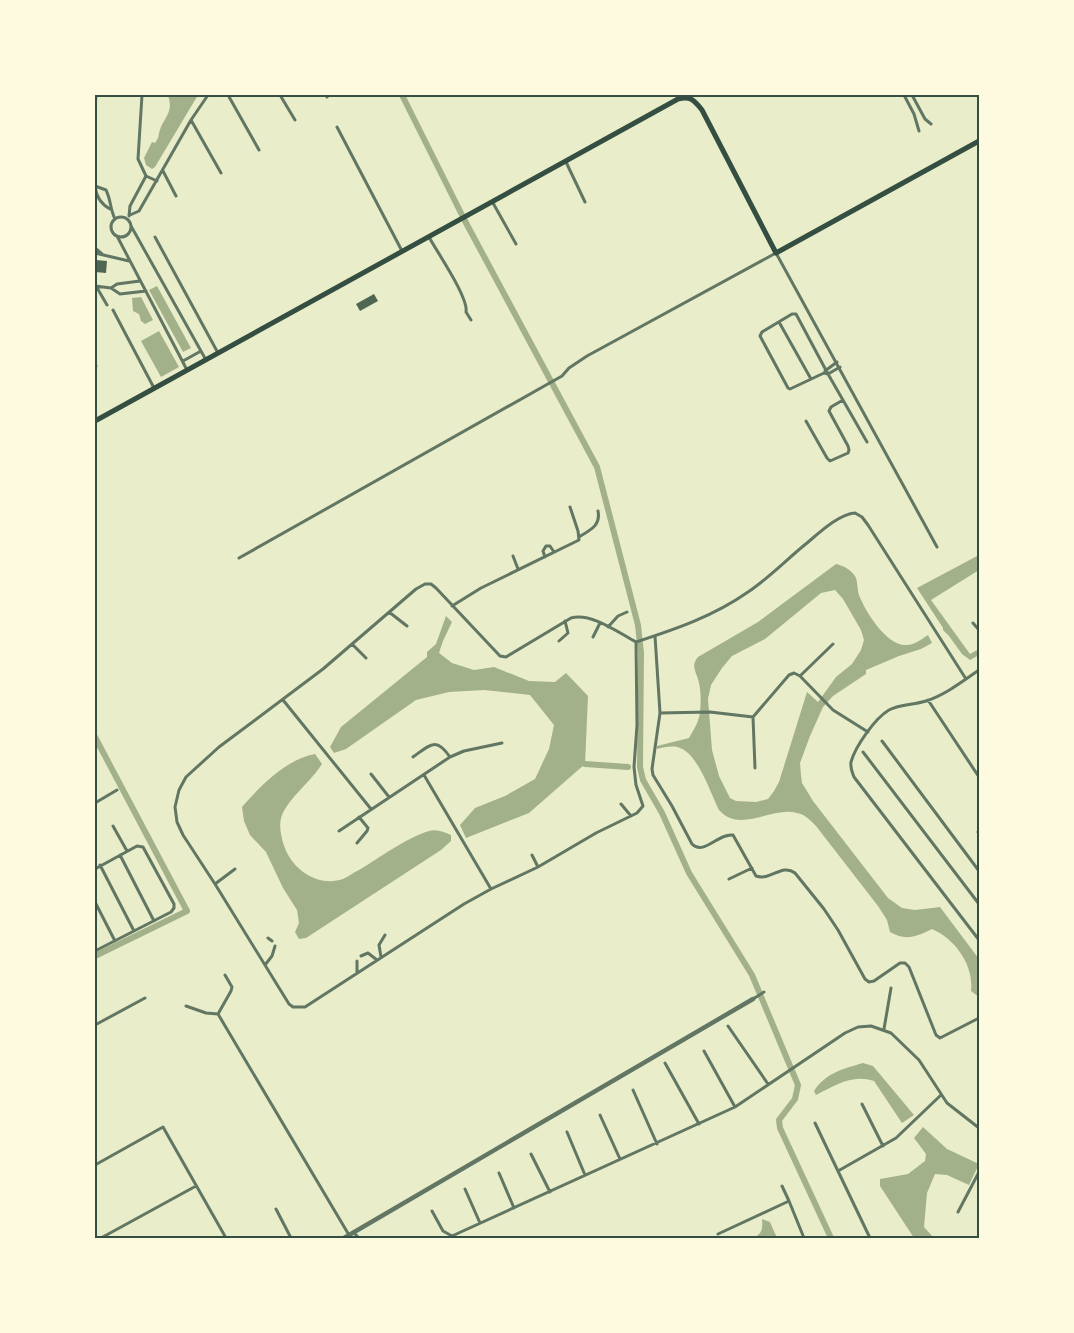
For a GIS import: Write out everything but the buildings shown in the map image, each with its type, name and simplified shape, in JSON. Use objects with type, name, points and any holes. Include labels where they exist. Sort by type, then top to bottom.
[{"type":"main road","points":[[95,421],[686,96],[693,100],[702,110],[776,252],[979,140]]},
{"type":"street","points":[[95,107],[96,95]]},
{"type":"street","points":[[142,95],[137,150],[138,159],[146,176],[157,181]]},
{"type":"street","points":[[130,215],[139,211],[191,120],[208,95]]},
{"type":"street","points":[[228,95],[259,150]]},
{"type":"street","points":[[280,95],[295,120]]},
{"type":"street","points":[[693,100],[698,95]]},
{"type":"street","points":[[904,95],[914,114],[919,131]]},
{"type":"street","points":[[912,95],[925,119],[931,124]]},
{"type":"street","points":[[191,120],[221,173]]},
{"type":"street","points":[[337,127],[402,251]]},
{"type":"street","points":[[566,162],[585,202]]},
{"type":"street","points":[[163,171],[176,196]]},
{"type":"street","points":[[127,220],[130,215],[130,206],[146,176]]},
{"type":"street","points":[[110,209],[103,205],[95,186],[106,190],[110,199],[110,209],[115,220]]},
{"type":"street","points":[[493,203],[516,244]]},
{"type":"street","points":[[187,370],[117,236],[111,230],[112,223],[120,217],[127,220],[131,226],[206,360]]},
{"type":"street","points":[[117,236],[127,235],[131,226]]},
{"type":"street","points":[[155,237],[218,353]]},
{"type":"street","points":[[429,237],[463,296],[467,307],[466,312],[471,320]]},
{"type":"street","points":[[95,248],[102,254]]},
{"type":"street","points":[[239,558],[562,376],[569,368],[587,356],[776,252],[937,547]]},
{"type":"street","points":[[95,253],[130,261]]},
{"type":"street","points":[[111,288],[117,284],[140,281]]},
{"type":"street","points":[[96,286],[111,288],[120,294],[146,291]]},
{"type":"street","points":[[96,286],[107,305]]},
{"type":"street","points":[[113,310],[154,388]]},
{"type":"street","points":[[840,367],[826,372],[792,389],[788,388],[760,336],[762,332],[792,314],[797,315],[826,372],[867,442]]},
{"type":"street","points":[[779,322],[812,380]]},
{"type":"street","points":[[182,361],[201,351]]},
{"type":"street","points":[[826,372],[837,362]]},
{"type":"street","points":[[806,421],[830,461],[848,453],[848,446],[829,411],[832,406],[843,400]]},
{"type":"street","points":[[570,507],[579,537]]},
{"type":"street","points":[[452,606],[481,588],[577,541],[579,537],[597,526],[599,520],[598,511]]},
{"type":"street","points":[[638,642],[637,725],[634,767],[636,786],[643,806],[641,809],[538,867],[464,904],[305,1007],[293,1007],[289,1004],[216,884],[183,835],[177,822],[176,807],[179,790],[186,777],[219,747],[283,700],[416,589],[425,584],[431,584],[496,653],[506,657],[565,621],[578,616],[600,623],[638,642],[686,626],[729,604],[762,581],[817,535],[845,515],[855,513],[862,517],[868,525],[966,679]]},
{"type":"street","points":[[545,556],[543,551],[546,546],[550,546],[554,552]]},
{"type":"street","points":[[513,556],[518,569]]},
{"type":"street","points":[[389,612],[407,626]]},
{"type":"street","points":[[608,627],[618,616],[627,612]]},
{"type":"street","points":[[559,641],[568,633],[565,621]]},
{"type":"street","points":[[593,637],[600,623]]},
{"type":"street","points":[[973,623],[979,630]]},
{"type":"street","points":[[655,636],[660,713],[652,769],[653,775],[692,844],[696,848],[701,848],[727,834],[733,835],[756,876],[766,877],[784,869],[790,869],[824,909],[838,930],[862,975],[869,982],[874,981],[900,963],[905,963],[909,967],[936,1035],[940,1038],[979,1018]]},
{"type":"street","points":[[352,644],[366,658]]},
{"type":"street","points":[[800,676],[833,644]]},
{"type":"street","points":[[979,670],[928,700],[889,710],[868,732],[852,761],[851,769],[854,777],[979,940]]},
{"type":"street","points":[[755,768],[753,717],[789,676],[794,673],[800,676],[833,710],[868,732]]},
{"type":"street","points":[[283,700],[371,809]]},
{"type":"street","points":[[928,700],[979,777]]},
{"type":"street","points":[[660,713],[710,712],[753,717]]},
{"type":"street","points":[[882,741],[979,871]]},
{"type":"street","points":[[339,831],[450,757],[464,751],[502,743]]},
{"type":"street","points":[[413,758],[430,745],[436,744],[444,748],[450,757]]},
{"type":"street","points":[[863,752],[979,904]]},
{"type":"street","points":[[371,774],[389,797]]},
{"type":"street","points":[[424,775],[491,889]]},
{"type":"street","points":[[95,803],[117,790]]},
{"type":"street","points":[[621,804],[631,816]]},
{"type":"street","points":[[357,843],[368,828],[359,817]]},
{"type":"street","points":[[114,826],[128,851]]},
{"type":"street","points":[[95,868],[136,846],[143,847],[174,904],[171,912],[95,951]]},
{"type":"street","points":[[120,855],[154,921]]},
{"type":"street","points":[[532,856],[538,867]]},
{"type":"street","points":[[100,866],[134,931]]},
{"type":"street","points":[[729,879],[752,868]]},
{"type":"street","points":[[216,884],[235,869]]},
{"type":"street","points":[[95,902],[115,941]]},
{"type":"street","points":[[381,957],[379,945],[385,935]]},
{"type":"street","points":[[265,964],[272,956],[275,946]]},
{"type":"street","points":[[361,956],[368,953],[377,960]]},
{"type":"street","points":[[357,972],[358,961]]},
{"type":"street","points":[[218,1014],[231,991],[230,984],[225,975]]},
{"type":"street","points":[[884,1030],[891,988]]},
{"type":"street","points":[[349,1235],[764,992]]},
{"type":"street","points":[[95,1025],[145,998]]},
{"type":"street","points":[[186,1006],[206,1013],[218,1014]]},
{"type":"street","points":[[218,1014],[349,1235],[360,1238]]},
{"type":"street","points":[[728,1026],[768,1084]]},
{"type":"street","points":[[432,1211],[443,1231],[447,1235],[452,1236],[550,1192],[585,1174],[657,1144],[735,1106],[858,1027],[871,1026],[891,1033],[919,1060],[947,1103],[979,1128]]},
{"type":"street","points":[[704,1051],[735,1106]]},
{"type":"street","points":[[665,1063],[700,1124]]},
{"type":"street","points":[[633,1090],[657,1144]]},
{"type":"street","points":[[838,1171],[896,1138],[941,1096]]},
{"type":"street","points":[[862,1104],[883,1146]]},
{"type":"street","points":[[600,1115],[620,1159]]},
{"type":"street","points":[[815,1124],[870,1238]]},
{"type":"street","points":[[95,1165],[163,1128],[226,1238]]},
{"type":"street","points":[[566,1132],[585,1174]]},
{"type":"street","points":[[531,1154],[550,1192]]},
{"type":"street","points":[[958,1212],[979,1172]]},
{"type":"street","points":[[499,1173],[514,1208]]},
{"type":"street","points":[[101,1238],[196,1186]]},
{"type":"street","points":[[782,1186],[804,1238]]},
{"type":"street","points":[[465,1190],[480,1223]]},
{"type":"street","points":[[718,1234],[789,1201]]},
{"type":"street","points":[[276,1209],[291,1238]]},
{"type":"shaded area","points":[[168,95],[198,95],[152,169],[146,165],[144,158],[152,142],[155,143],[157,141],[160,129],[169,112]]},
{"type":"shaded area","points":[[157,286],[191,348],[183,352],[149,290]]},
{"type":"shaded area","points":[[141,297],[153,320],[145,324],[141,321],[139,314],[133,311],[132,298]]},
{"type":"shaded area","points":[[159,331],[179,367],[161,377],[141,341]]},
{"type":"shaded area","points":[[979,555],[979,570],[931,600],[970,654],[979,649],[979,655],[970,660],[962,654],[943,630],[917,588]]},
{"type":"shaded area","points":[[836,564],[847,568],[855,576],[859,595],[866,610],[878,627],[892,640],[899,644],[910,645],[928,635],[932,643],[866,670],[866,674],[833,696],[823,707],[800,763],[802,783],[813,801],[888,898],[902,908],[915,910],[940,907],[979,959],[979,997],[971,991],[969,972],[961,954],[940,933],[932,929],[916,936],[906,937],[890,932],[887,920],[878,906],[808,818],[800,814],[787,812],[746,820],[727,817],[719,810],[698,766],[687,752],[675,747],[657,749],[657,746],[689,738],[697,722],[701,701],[694,663],[698,657],[758,622]],"holes":[[[835,590],[843,599],[861,630],[864,640],[861,650],[852,664],[836,677],[818,702],[807,692],[779,782],[768,799],[756,802],[736,801],[730,798],[719,776],[712,750],[708,699],[711,685],[732,656],[765,639],[821,593]]]},
{"type":"shaded area","points":[[446,616],[452,622],[439,653],[452,663],[474,670],[494,667],[529,681],[555,682],[566,673],[588,696],[585,764],[529,813],[466,838],[460,825],[475,808],[505,796],[535,779],[549,749],[554,725],[530,695],[484,690],[449,692],[416,700],[346,749],[334,753],[330,747],[341,727],[427,657],[427,652],[436,644]]},
{"type":"shaded area","points":[[315,754],[322,764],[288,804],[280,823],[282,839],[288,854],[306,874],[327,881],[343,879],[403,843],[432,830],[451,835],[451,841],[441,850],[306,938],[299,939],[295,932],[299,923],[297,910],[283,888],[266,852],[250,835],[244,821],[242,807],[266,782],[284,767],[294,761]]},
{"type":"shaded area","points":[[863,1063],[873,1066],[914,1115],[902,1123],[874,1081],[866,1079],[844,1082],[816,1095],[814,1091],[824,1079],[842,1069]]},
{"type":"shaded area","points":[[923,1127],[947,1149],[979,1164],[969,1185],[947,1175],[935,1174],[927,1193],[924,1227],[934,1238],[914,1238],[880,1186],[880,1179],[908,1174],[925,1161],[926,1154],[914,1138]]},
{"type":"shaded area","points":[[762,1219],[770,1222],[777,1238],[753,1238],[761,1231]]},
{"type":"waterway","points":[[402,95],[465,221],[597,467],[638,625],[641,653],[640,767],[643,780],[662,813],[689,873],[752,975],[798,1085],[795,1099],[779,1120],[780,1128],[831,1238]]},
{"type":"waterway","points":[[95,737],[187,911],[95,956]]},
{"type":"waterway","points":[[585,764],[628,767]]}]
